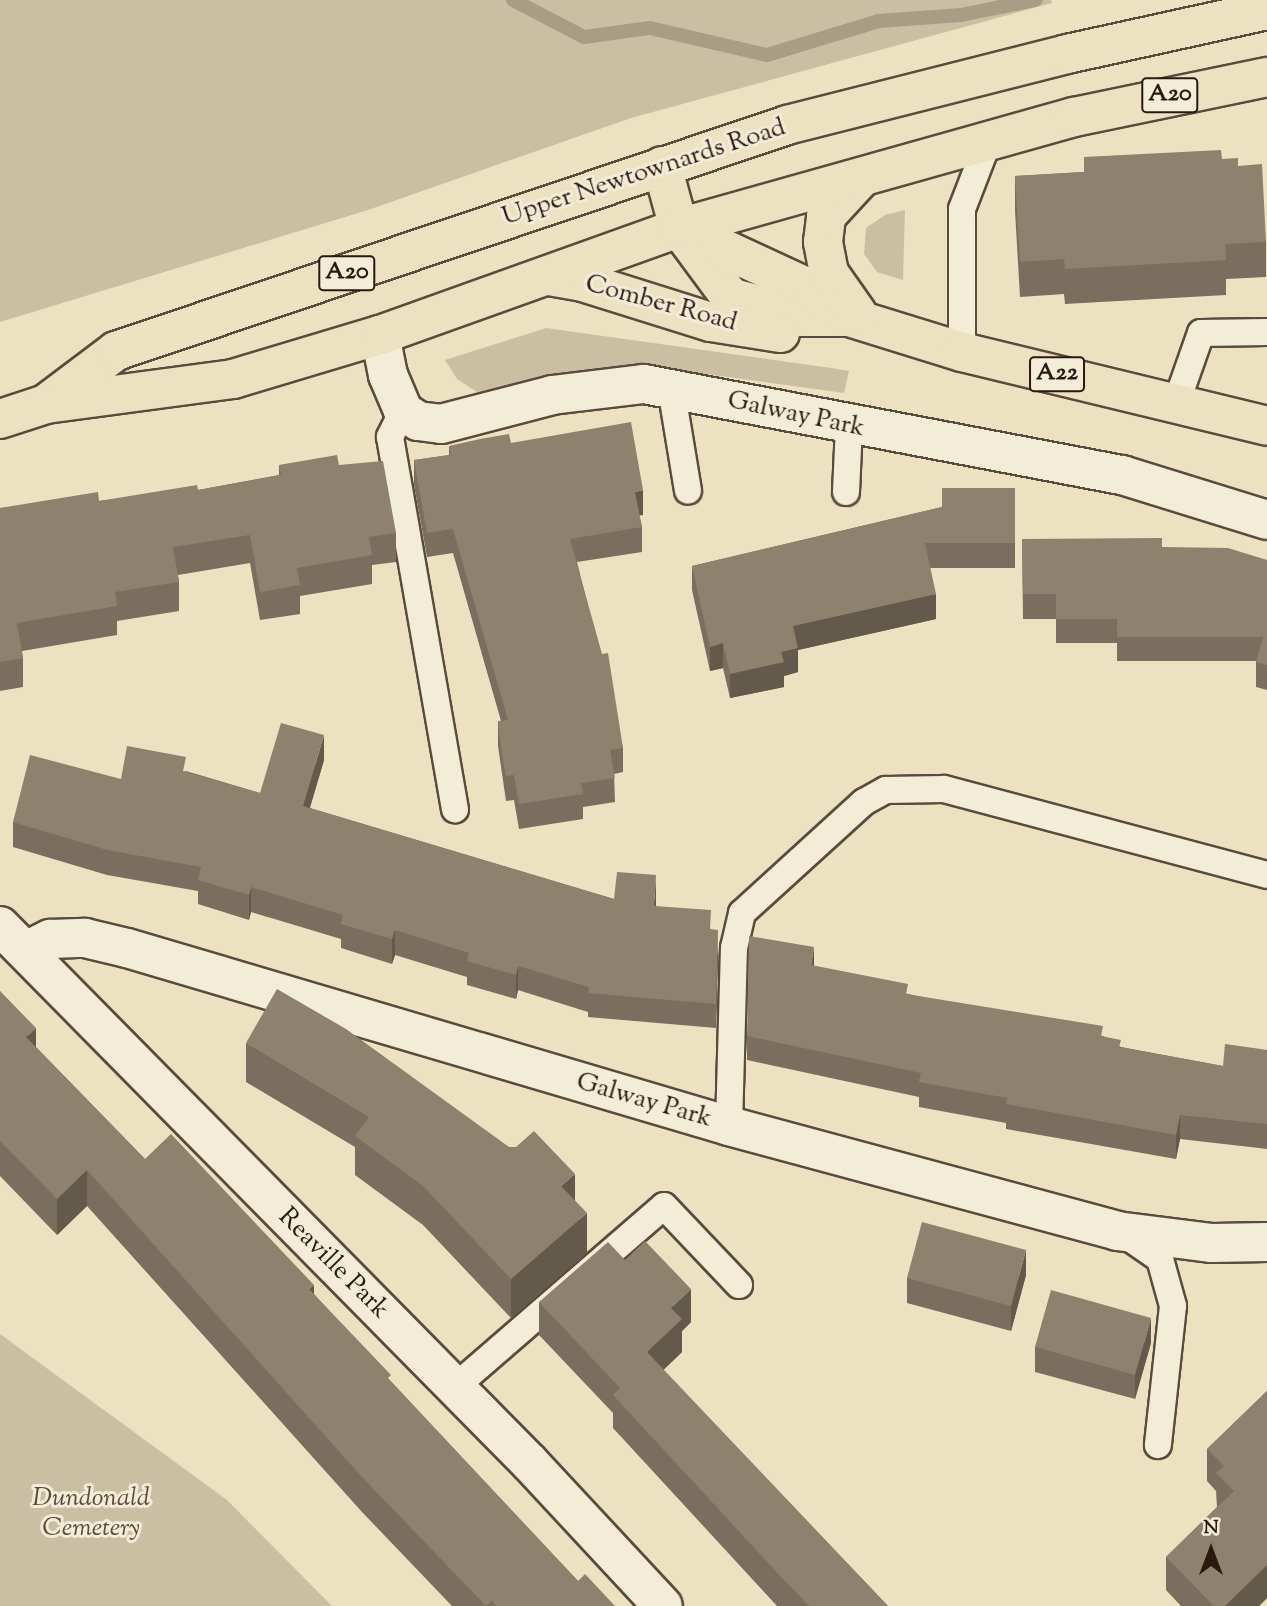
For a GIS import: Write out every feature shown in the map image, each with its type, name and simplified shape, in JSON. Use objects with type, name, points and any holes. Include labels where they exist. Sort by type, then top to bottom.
[{"type":"highway","name":"Upper Newtownards Road","points":[[46,404],[116,351],[662,166],[860,104],[1267,10]]},
{"type":"highway","name":"Upper Newtownards Road","points":[[0,419],[46,404],[233,379],[380,335],[679,228],[769,206],[989,139],[1195,89],[1267,77]]},
{"type":"highway","name":"Comber Road","points":[[662,166],[679,228],[730,297],[802,317],[856,319],[962,352],[1177,401],[1267,426]]},
{"type":"highway","points":[[856,319],[829,273],[823,242],[825,216],[864,175]]},
{"type":"highway","name":"Comber Road","points":[[549,276],[583,282],[711,322],[816,338],[856,319]]},
{"type":"street","points":[[380,335],[388,375],[403,411]]},
{"type":"street","name":"Galway Park","points":[[403,411],[418,421],[441,424],[552,395],[644,384],[849,427],[1122,475],[1267,520]]},
{"type":"street","name":"Reaville Park","points":[[0,926],[28,950],[455,1387],[663,1606]]},
{"type":"street","name":"Galway Park","points":[[28,950],[50,939],[85,938],[127,948],[729,1126],[1119,1231],[1212,1243],[1267,1242]]},
{"type":"lane","points":[[962,352],[962,209],[989,139]]},
{"type":"lane","points":[[1177,401],[1201,333],[1267,332]]},
{"type":"lane","points":[[671,388],[688,491]]},
{"type":"lane","points":[[403,411],[390,437],[455,809]]},
{"type":"lane","points":[[846,492],[849,427]]},
{"type":"lane","points":[[729,1126],[734,948],[742,913],[853,811],[887,790],[944,789],[1267,875]]},
{"type":"lane","points":[[455,1387],[664,1206],[739,1285]]},
{"type":"lane","points":[[1119,1231],[1160,1259],[1167,1276],[1173,1306],[1158,1446]]},
{"type":"green space","points":[[0,0],[1051,0],[1052,3],[631,118],[368,210],[0,322]]},
{"type":"green space","points":[[905,210],[903,280],[877,272],[864,254],[866,228],[885,215]]},
{"type":"green space","points":[[546,328],[849,371],[844,393],[655,367],[606,368],[477,392],[457,379],[445,360]]},
{"type":"green space","name":"Dundonald Cemetery","points":[[0,1334],[227,1500],[332,1606],[0,1606]]},
{"type":"building","points":[[1221,150],[1222,159],[1238,158],[1238,166],[1262,164],[1266,242],[1225,244],[1226,260],[1065,269],[1064,259],[1020,262],[1015,176],[1084,172],[1084,157]]},
{"type":"building","points":[[631,422],[643,490],[635,492],[642,527],[570,539],[602,654],[608,653],[623,748],[610,750],[615,778],[581,783],[583,794],[519,804],[514,775],[506,776],[501,748],[498,721],[508,720],[453,529],[427,533],[414,460],[451,455],[449,446],[480,439],[509,434],[511,443]]},
{"type":"building","points":[[337,455],[339,465],[383,461],[396,533],[369,537],[372,555],[297,568],[300,585],[260,592],[250,535],[173,547],[179,582],[115,592],[117,606],[17,623],[23,658],[0,662],[0,508],[98,492],[99,501],[197,485],[198,490],[281,475],[279,465]]},
{"type":"building","points":[[942,488],[1015,488],[1015,543],[925,543],[936,594],[793,626],[798,648],[781,652],[784,662],[730,674],[723,643],[710,647],[692,566],[942,507]]},
{"type":"building","points":[[1162,538],[1162,547],[1228,548],[1267,560],[1267,665],[1256,662],[1263,637],[1117,637],[1117,619],[1056,619],[1056,594],[1023,594],[1022,539]]},
{"type":"building","points":[[281,723],[324,735],[303,806],[614,899],[617,872],[656,875],[654,906],[711,910],[710,929],[718,930],[716,1004],[588,993],[589,987],[518,966],[516,975],[467,961],[469,953],[395,930],[392,939],[341,924],[343,915],[251,887],[249,895],[198,880],[201,867],[107,850],[13,822],[30,755],[121,779],[127,746],[186,757],[183,771],[260,793]]},
{"type":"building","points":[[749,936],[814,947],[811,965],[908,984],[906,994],[1103,1026],[1101,1036],[1121,1040],[1119,1047],[1223,1066],[1225,1044],[1267,1050],[1267,1124],[1180,1115],[1176,1135],[1006,1104],[1007,1098],[919,1082],[921,1073],[747,1036]]},
{"type":"building","points":[[277,989],[346,1029],[509,1147],[516,1147],[534,1131],[575,1174],[561,1186],[587,1213],[511,1279],[423,1186],[355,1136],[369,1117],[246,1043]]},
{"type":"building","points":[[0,991],[36,1028],[26,1037],[145,1159],[171,1134],[314,1285],[309,1289],[391,1375],[388,1378],[578,1581],[585,1574],[615,1606],[496,1606],[492,1601],[486,1606],[362,1477],[87,1170],[57,1199],[0,1141]]},
{"type":"building","points":[[922,1222],[1026,1250],[1011,1306],[907,1278]]},
{"type":"building","points":[[645,1241],[691,1289],[671,1308],[682,1319],[647,1352],[888,1606],[809,1606],[613,1395],[620,1388],[539,1302],[608,1242],[625,1260]]},
{"type":"building","points":[[1051,1290],[1151,1318],[1135,1375],[1035,1347]]},
{"type":"building","points":[[1267,1391],[1267,1565],[1225,1606],[1214,1606],[1166,1557],[1234,1491],[1216,1473],[1224,1466],[1207,1449]]},
{"type":"waterway","points":[[513,0],[584,37],[650,28],[767,55],[879,21],[961,15],[1035,0]]}]
